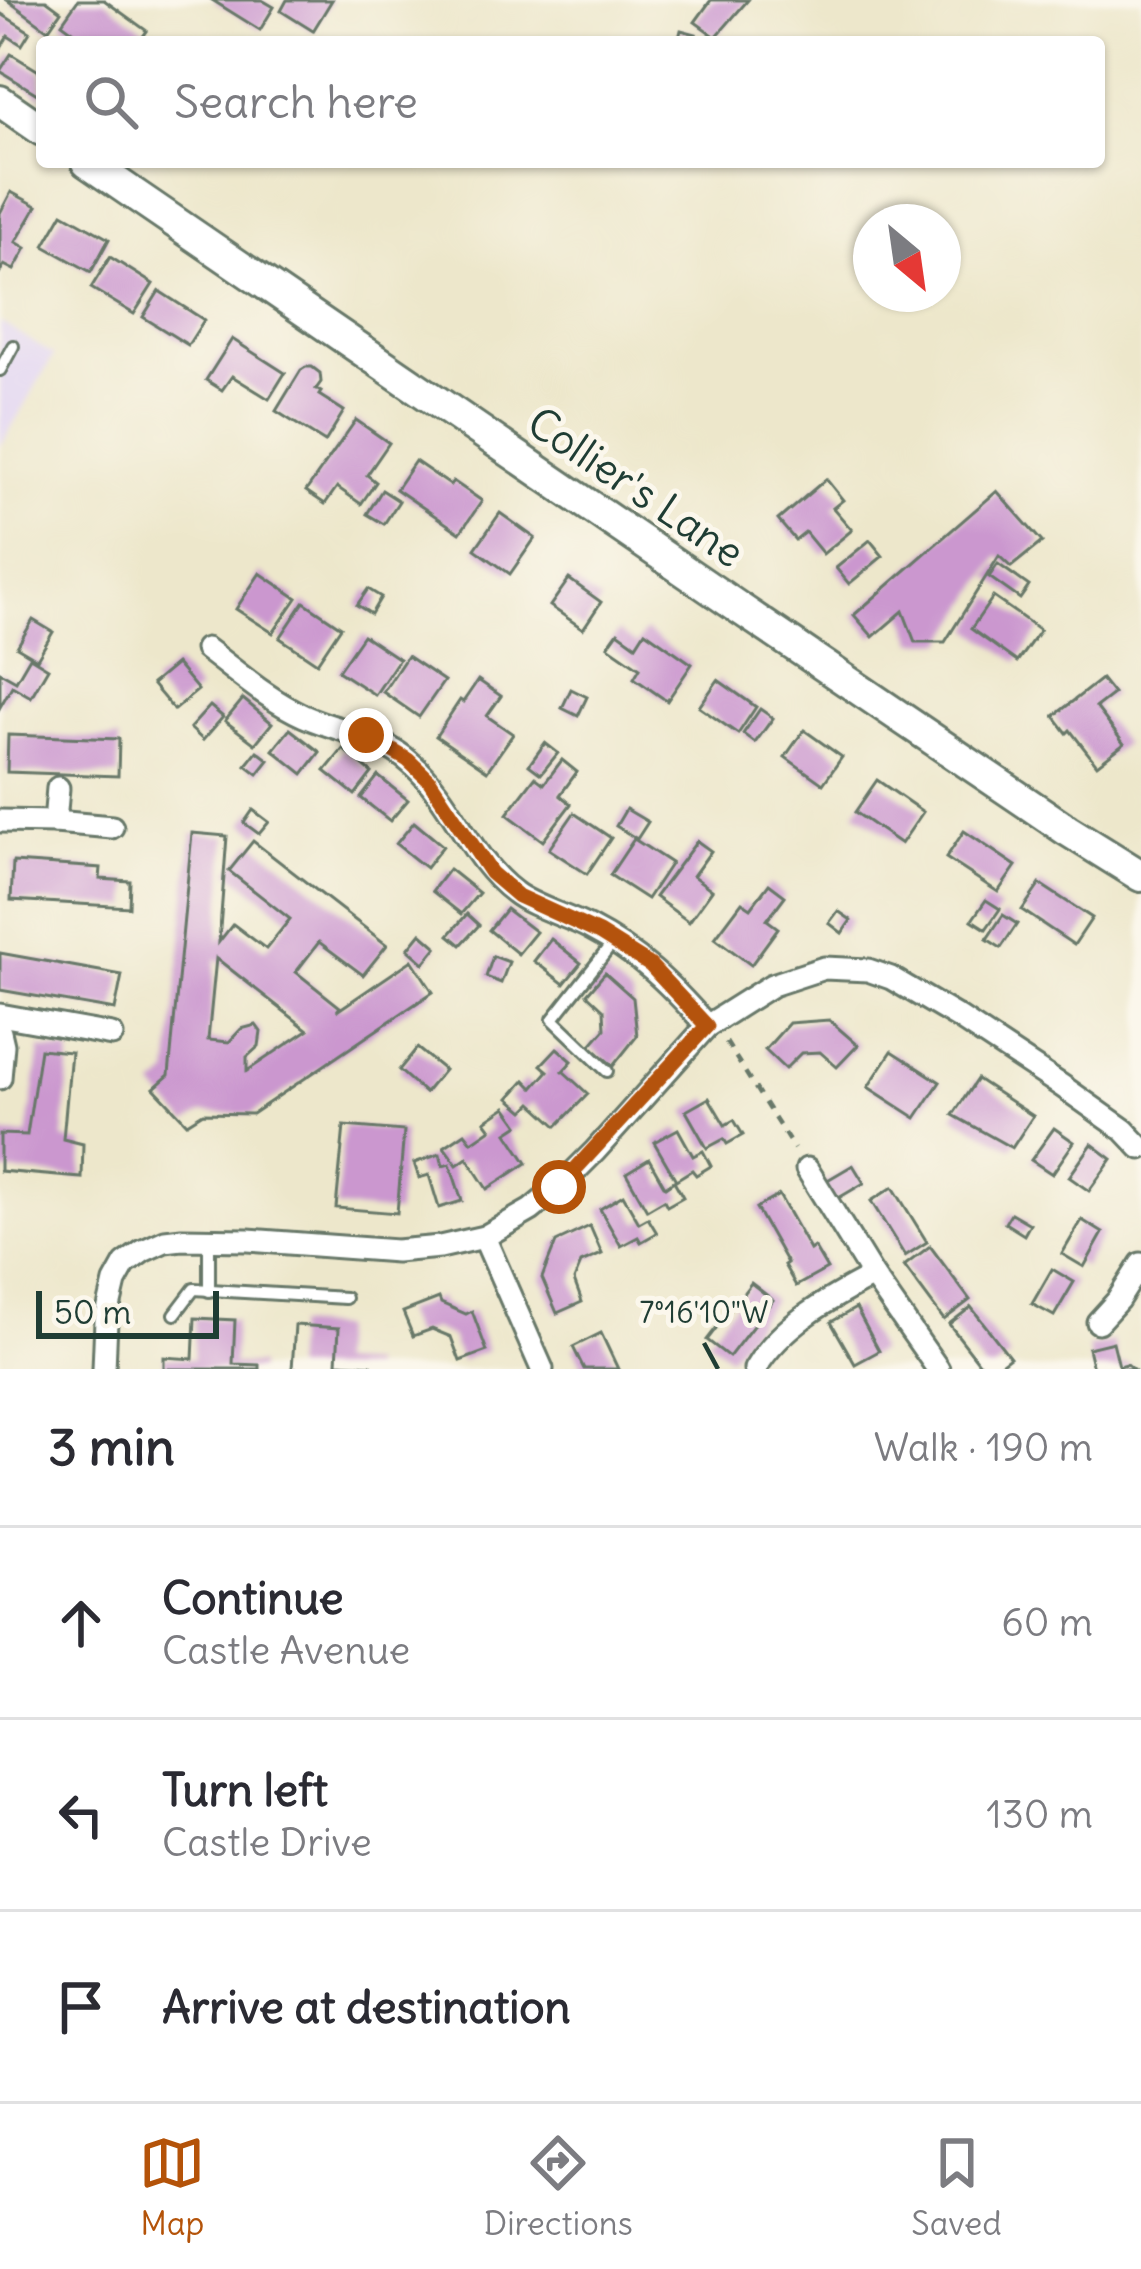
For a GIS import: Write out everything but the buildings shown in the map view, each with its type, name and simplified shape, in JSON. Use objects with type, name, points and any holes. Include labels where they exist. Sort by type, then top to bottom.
[{"type":"street","points":[[0,100],[36,126]]},
{"type":"street","name":"Collier's Lane","points":[[96,168],[736,607],[1141,876]]},
{"type":"street","points":[[206,649],[305,717],[366,735],[408,760],[429,780],[491,873],[518,896],[561,913],[650,965],[710,1024]]},
{"type":"street","points":[[56,822],[58,788]]},
{"type":"street","points":[[0,821],[112,827]]},
{"type":"street","points":[[104,1369],[106,1320],[115,1282],[125,1264],[143,1250],[165,1241],[248,1240],[396,1251],[484,1237],[531,1210],[559,1187],[710,1024],[772,985],[824,968],[868,970],[891,978],[1114,1122],[1141,1148]]},
{"type":"street","points":[[0,1015],[112,1035]]},
{"type":"street","points":[[0,1032],[1,1067]]},
{"type":"street","points":[[807,1169],[938,1369]]},
{"type":"street","points":[[484,1237],[542,1369]]},
{"type":"street","points":[[1099,1322],[1141,1264]]},
{"type":"street","points":[[755,1369],[766,1349],[802,1319],[873,1276]]},
{"type":"lane","points":[[0,370],[14,346]]},
{"type":"lane","points":[[607,1071],[553,1019],[614,942]]},
{"type":"lane","points":[[209,1241],[209,1291]]},
{"type":"lane","points":[[175,1314],[194,1289],[345,1298]]},
{"type":"path","points":[[710,1024],[807,1169]]},
{"type":"shaded area","points":[[0,322],[54,355],[0,447]]},
{"type":"route","points":[[366,735],[408,760],[429,780],[491,873],[518,896],[561,913],[650,965],[707,1026],[559,1187]]}]
